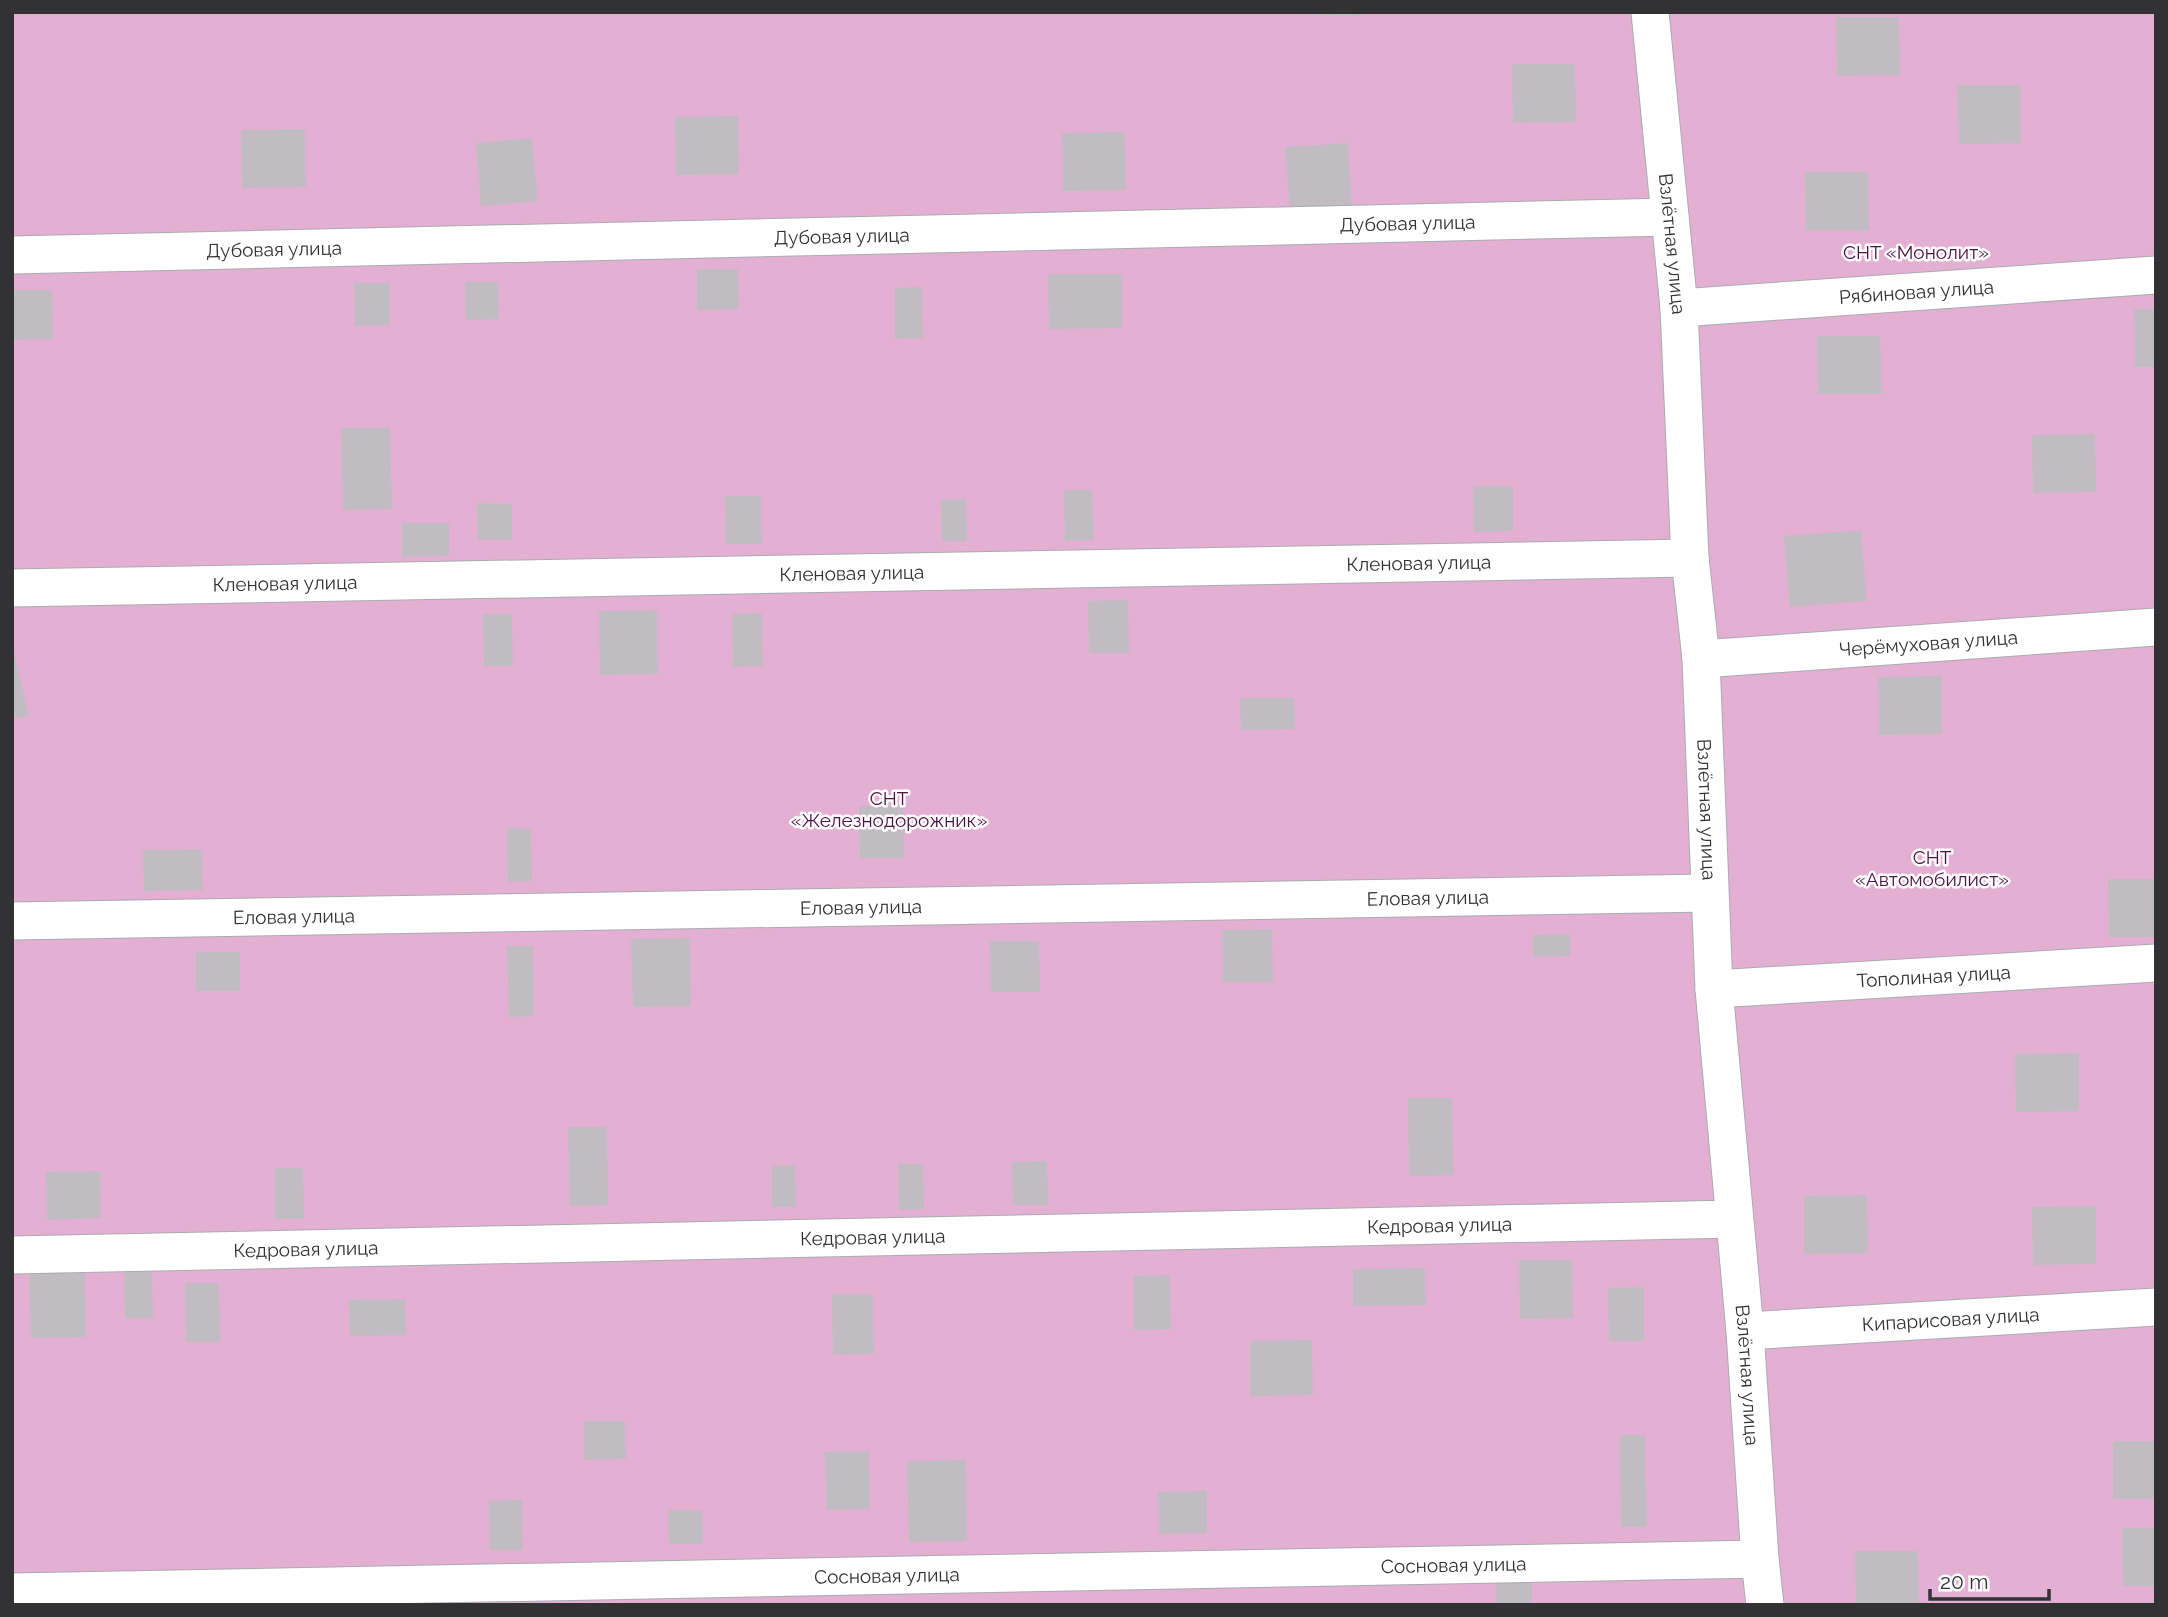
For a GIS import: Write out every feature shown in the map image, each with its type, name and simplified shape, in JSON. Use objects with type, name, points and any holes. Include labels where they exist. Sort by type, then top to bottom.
[{"type":"street","name":"Взлётная улица","points":[[1650,12],[1679,308],[1690,558],[1701,659],[1714,989],[1745,1331],[1765,1605]]},
{"type":"street","name":"Дубовая улица","points":[[12,254],[1670,217]]},
{"type":"street","name":"Рябиновая улица","points":[[1679,308],[2156,275]]},
{"type":"street","name":"Кленовая улица","points":[[12,588],[1690,558]]},
{"type":"street","name":"Черёмуховая улица","points":[[1701,659],[2156,627]]},
{"type":"street","name":"Еловая улица","points":[[12,921],[1709,893]]},
{"type":"street","name":"Тополиная улица","points":[[1714,989],[2156,963]]},
{"type":"street","name":"Кедровая улица","points":[[12,1255],[1734,1219]]},
{"type":"street","name":"Кипарисовая улица","points":[[1745,1331],[2156,1307]]},
{"type":"street","name":"Сосновая улица","points":[[12,1592],[1760,1559]]},
{"type":"green space","name":"СНТ «Железнодорожник»","points":[[12,12],[2156,12],[2156,1605],[12,1605]]},
{"type":"building","points":[[1361,12],[1361,16],[1305,14]]},
{"type":"building","points":[[1836,17],[1899,17],[1900,75],[1837,76]]},
{"type":"building","points":[[1512,64],[1575,64],[1576,122],[1513,123]]},
{"type":"building","points":[[1957,85],[2021,85],[2021,143],[1959,144]]},
{"type":"building","points":[[738,116],[739,174],[676,175],[675,117]]},
{"type":"building","points":[[305,129],[306,187],[242,188],[241,130]]},
{"type":"building","points":[[1125,132],[1126,190],[1063,191],[1062,133]]},
{"type":"building","points":[[532,138],[538,201],[481,206],[476,143]]},
{"type":"building","points":[[1348,143],[1352,207],[1290,211],[1285,147]]},
{"type":"building","points":[[1805,172],[1868,172],[1869,230],[1806,230]]},
{"type":"building","points":[[697,269],[738,269],[739,309],[697,310]]},
{"type":"building","points":[[1048,274],[1122,274],[1122,328],[1049,329]]},
{"type":"building","points":[[465,282],[498,282],[499,319],[466,320]]},
{"type":"building","points":[[354,283],[390,283],[390,325],[355,326]]},
{"type":"building","points":[[922,287],[923,338],[895,339],[895,288]]},
{"type":"building","points":[[12,290],[52,290],[53,339],[12,340]]},
{"type":"building","points":[[2134,309],[2156,309],[2156,367],[2135,367]]},
{"type":"building","points":[[1817,336],[1880,336],[1882,394],[1818,394]]},
{"type":"building","points":[[341,428],[390,428],[392,509],[343,510]]},
{"type":"building","points":[[2095,434],[2096,492],[2033,493],[2032,435]]},
{"type":"building","points":[[1473,486],[1513,486],[1513,531],[1474,532]]},
{"type":"building","points":[[1064,490],[1092,490],[1094,540],[1065,541]]},
{"type":"building","points":[[725,496],[761,496],[762,544],[726,544]]},
{"type":"building","points":[[966,499],[967,541],[942,541],[941,500]]},
{"type":"building","points":[[477,503],[512,504],[512,540],[478,540]]},
{"type":"building","points":[[402,523],[449,523],[449,556],[402,557]]},
{"type":"building","points":[[1861,530],[1867,601],[1790,607],[1784,536]]},
{"type":"building","points":[[1128,600],[1129,653],[1089,653],[1088,601]]},
{"type":"building","points":[[657,610],[658,674],[600,675],[599,611]]},
{"type":"building","points":[[762,613],[763,666],[733,667],[732,614]]},
{"type":"building","points":[[483,614],[512,614],[513,666],[484,666]]},
{"type":"building","points":[[12,644],[29,716],[12,719]]},
{"type":"building","points":[[1942,676],[1942,734],[1879,735],[1878,677]]},
{"type":"building","points":[[1240,698],[1294,698],[1295,729],[1241,730]]},
{"type":"building","points":[[859,806],[903,806],[904,858],[860,858]]},
{"type":"building","points":[[507,828],[531,829],[532,881],[508,882]]},
{"type":"building","points":[[202,849],[203,890],[144,891],[143,850]]},
{"type":"building","points":[[2108,879],[2156,879],[2156,937],[2109,937]]},
{"type":"building","points":[[1272,929],[1273,982],[1223,982],[1222,930]]},
{"type":"building","points":[[1570,934],[1570,956],[1533,957],[1533,935]]},
{"type":"building","points":[[690,938],[691,1006],[633,1007],[631,939]]},
{"type":"building","points":[[990,941],[1039,941],[1040,992],[991,992]]},
{"type":"building","points":[[507,946],[533,946],[534,1016],[509,1017]]},
{"type":"building","points":[[196,952],[240,952],[240,991],[196,991]]},
{"type":"building","points":[[2079,1053],[2079,1111],[2016,1112],[2015,1054]]},
{"type":"building","points":[[1408,1098],[1452,1098],[1454,1175],[1409,1176]]},
{"type":"building","points":[[568,1127],[607,1127],[608,1205],[570,1206]]},
{"type":"building","points":[[1047,1161],[1048,1205],[1013,1205],[1012,1162]]},
{"type":"building","points":[[898,1164],[923,1164],[924,1209],[899,1210]]},
{"type":"building","points":[[795,1165],[796,1207],[772,1207],[772,1166]]},
{"type":"building","points":[[275,1168],[303,1168],[304,1219],[275,1219]]},
{"type":"building","points":[[100,1171],[101,1218],[47,1220],[46,1172]]},
{"type":"building","points":[[1867,1195],[1868,1253],[1804,1254],[1804,1196]]},
{"type":"building","points":[[2096,1206],[2096,1264],[2033,1265],[2032,1207]]},
{"type":"building","points":[[1519,1260],[1572,1260],[1573,1318],[1520,1319]]},
{"type":"building","points":[[1425,1268],[1426,1305],[1353,1306],[1353,1269]]},
{"type":"building","points":[[85,1270],[86,1337],[31,1338],[29,1271]]},
{"type":"building","points":[[152,1270],[153,1318],[125,1318],[124,1271]]},
{"type":"building","points":[[1170,1275],[1171,1329],[1134,1330],[1134,1276]]},
{"type":"building","points":[[185,1283],[219,1283],[220,1342],[186,1342]]},
{"type":"building","points":[[1644,1287],[1644,1341],[1609,1341],[1608,1288]]},
{"type":"building","points":[[832,1294],[873,1294],[874,1354],[833,1355]]},
{"type":"building","points":[[405,1299],[406,1335],[350,1336],[349,1300]]},
{"type":"building","points":[[1312,1340],[1313,1395],[1250,1396],[1250,1341]]},
{"type":"building","points":[[584,1421],[625,1421],[626,1459],[584,1460]]},
{"type":"building","points":[[1620,1435],[1645,1435],[1647,1527],[1621,1527]]},
{"type":"building","points":[[2113,1441],[2156,1441],[2156,1499],[2113,1499]]},
{"type":"building","points":[[869,1451],[870,1509],[827,1510],[825,1452]]},
{"type":"building","points":[[966,1460],[967,1541],[909,1542],[907,1461]]},
{"type":"building","points":[[1207,1491],[1207,1533],[1159,1534],[1158,1492]]},
{"type":"building","points":[[522,1500],[523,1550],[490,1550],[489,1501]]},
{"type":"building","points":[[668,1510],[702,1510],[703,1544],[669,1544]]},
{"type":"building","points":[[2122,1528],[2156,1528],[2156,1586],[2123,1586]]},
{"type":"building","points":[[1855,1551],[1918,1551],[1919,1605],[1856,1605]]},
{"type":"building","points":[[1532,1576],[1532,1605],[1496,1605],[1496,1577]]},
{"type":"park label","name":"СНТ «Монолит»","points":[[1916,252]]},
{"type":"park label","name":"СНТ «Автомобилист»","points":[[1932,868]]}]
